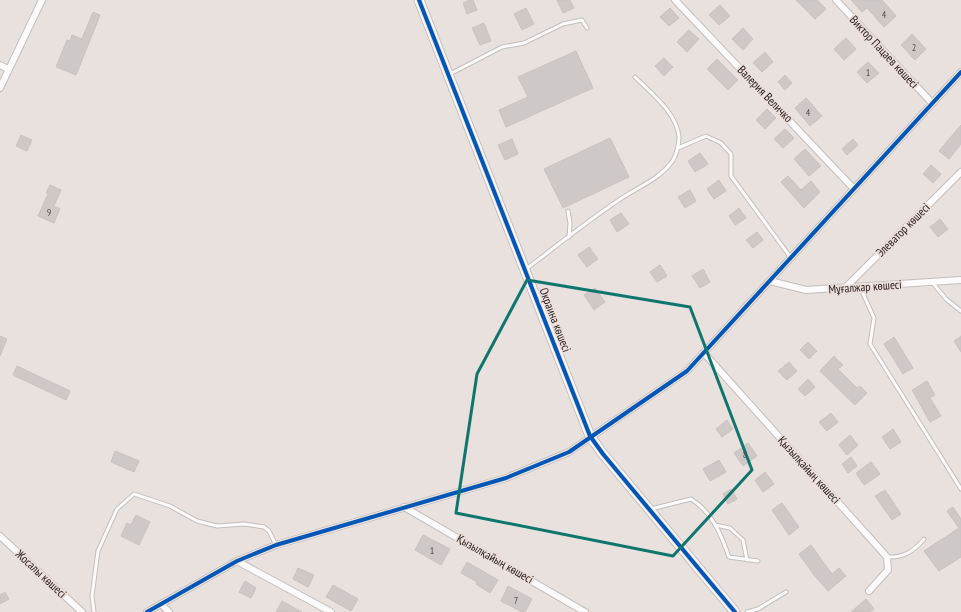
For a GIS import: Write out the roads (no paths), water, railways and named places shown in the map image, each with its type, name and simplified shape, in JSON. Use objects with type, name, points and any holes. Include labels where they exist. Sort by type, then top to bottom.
[{"type":"street","points":[[0,88],[42,0]]},
{"type":"street","name":"Окраина көшесі","points":[[419,0],[590,436],[735,612]]},
{"type":"street","name":"Валерия Величко","points":[[675,0],[854,188]]},
{"type":"street","name":"Виктор Пацаев көшесі","points":[[836,0],[932,103]]},
{"type":"street","points":[[0,66],[8,69]]},
{"type":"street","points":[[147,612],[237,561],[276,545],[506,478],[569,452],[590,436],[687,371],[961,72]]},
{"type":"street","name":"Элеватор көшесі","points":[[845,288],[961,172]]},
{"type":"street","name":"Мұғалжар көшесі","points":[[770,281],[806,290],[961,280]]},
{"type":"street","name":"Қызылқайың көшесі","points":[[704,353],[887,557]]},
{"type":"street","name":"Қызылқайың көшесі","points":[[404,507],[585,612]]},
{"type":"street","name":"Жосалы көшесі","points":[[0,536],[82,612]]},
{"type":"street","points":[[869,591],[888,570],[887,557]]},
{"type":"street","points":[[237,561],[331,612]]},
{"type":"street","points":[[161,604],[169,612]]},
{"type":"lane","points":[[448,75],[502,48],[524,43],[563,24],[582,20],[587,28]]},
{"type":"lane","points":[[525,270],[619,200],[663,172],[672,162],[678,148],[679,137],[674,121],[664,107],[635,77]]},
{"type":"lane","points":[[678,148],[706,136],[721,143],[731,154],[731,176],[791,258]]},
{"type":"lane","points":[[568,211],[570,223],[568,237]]},
{"type":"lane","points":[[932,282],[946,299],[961,311]]},
{"type":"lane","points":[[860,287],[874,318],[870,344],[961,489]]},
{"type":"lane","points":[[94,612],[92,596],[98,551],[117,508],[134,494],[170,506],[197,521],[217,526],[244,524],[264,526],[269,531],[276,545]]},
{"type":"lane","points":[[650,510],[691,499],[700,505],[720,532],[729,557],[758,561]]},
{"type":"lane","points":[[715,525],[730,528],[743,540],[747,560]]},
{"type":"lane","points":[[887,557],[898,558],[915,550],[924,539]]},
{"type":"lane","points":[[747,612],[758,609],[786,592]]}]
